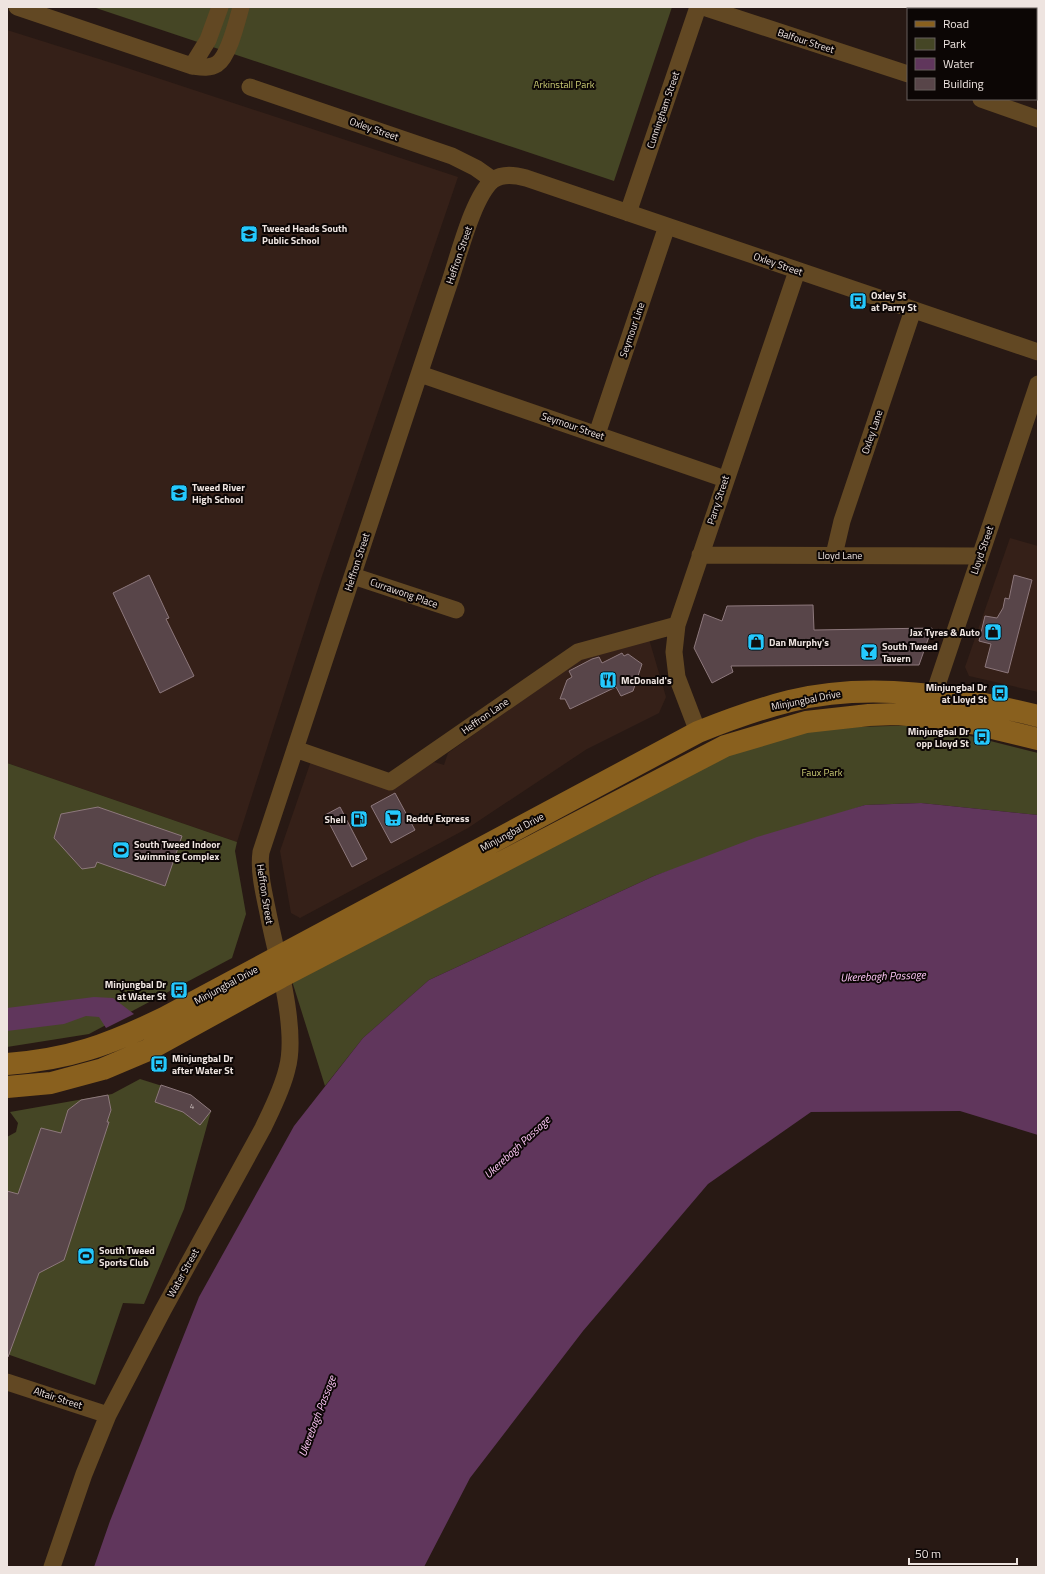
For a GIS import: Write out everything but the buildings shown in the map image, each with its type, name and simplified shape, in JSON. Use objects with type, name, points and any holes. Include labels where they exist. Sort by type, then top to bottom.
[{"type":"main road","name":"Minjungbal Drive","points":[[7,1087],[51,1083],[103,1069],[148,1050],[279,967],[698,732],[746,713],[791,701],[846,692],[893,692],[934,694],[983,703],[1038,716]]},
{"type":"main road","name":"Minjungbal Drive","points":[[7,1064],[59,1057],[119,1040],[164,1018],[279,967],[725,746],[806,722],[870,714],[930,716],[965,722],[1038,739]]},
{"type":"street","points":[[17,7],[192,66],[206,68],[220,62],[227,49],[241,7]]},
{"type":"street","points":[[192,66],[208,40],[220,7]]},
{"type":"street","name":"Cunningham Street","points":[[628,213],[698,7]]},
{"type":"street","name":"Balfour Street","points":[[703,7],[907,74]]},
{"type":"street","name":"Oxley Street","points":[[250,87],[452,156],[476,168],[493,180],[503,176],[517,176],[1038,352]]},
{"type":"street","points":[[984,100],[1038,119]]},
{"type":"street","name":"Heffron Street","points":[[279,967],[260,861],[264,840],[476,206],[482,194],[493,180]]},
{"type":"street","name":"Seymour Line","points":[[596,434],[667,226]]},
{"type":"street","name":"Parry Street","points":[[698,732],[677,677],[674,652],[677,626],[725,479],[797,271]]},
{"type":"street","name":"Oxley Lane","points":[[834,555],[842,521],[913,310]]},
{"type":"street","name":"Seymour Street","points":[[420,374],[725,479]]},
{"type":"street","name":"Lloyd Street","points":[[930,716],[934,694],[979,556],[1038,384]]},
{"type":"street","name":"Lloyd Lane","points":[[700,555],[979,556]]},
{"type":"street","name":"Currawong Place","points":[[353,576],[456,610]]},
{"type":"street","name":"Heffron Lane","points":[[295,750],[390,782],[578,652],[677,626]]},
{"type":"street","name":"Water Street","points":[[52,1567],[84,1474],[108,1415],[163,1310],[263,1128],[278,1097],[288,1068],[291,1045],[289,1020],[279,967]]},
{"type":"street","name":"Altair Street","points":[[7,1382],[108,1415]]},
{"type":"shaded area","name":"Tweed River High School","points":[[7,30],[458,177],[321,579],[237,842],[7,763]]},
{"type":"shaded area","points":[[1010,538],[1038,546],[1038,692],[969,676],[965,667]]},
{"type":"shaded area","points":[[649,639],[666,697],[659,713],[587,749],[468,828],[300,918],[291,913],[280,851],[311,761],[395,787],[434,762],[444,765],[448,753],[585,655]]},
{"type":"green space","name":"Arkinstall Park","points":[[93,7],[672,7],[614,181]]},
{"type":"green space","name":"Faux Park","points":[[927,725],[1038,753],[1038,815],[921,803],[865,805],[654,876],[429,980],[363,1038],[325,1086],[292,981],[724,757],[816,728]]},
{"type":"green space","points":[[7,763],[237,842],[235,851],[246,914],[232,958],[89,1034],[7,1047]]},
{"type":"green space","name":"South Tweed Sports Club","points":[[140,1079],[191,1095],[211,1111],[184,1209],[144,1304],[123,1303],[95,1385],[7,1354],[7,1137],[16,1132],[18,1123],[10,1112],[112,1094]]},
{"type":"water","name":"Ukerebagh Passage","points":[[921,803],[1038,815],[1038,1135],[960,1111],[811,1112],[708,1184],[583,1331],[470,1478],[424,1567],[94,1567],[110,1521],[199,1297],[294,1126],[363,1038],[429,980],[654,876],[757,837],[865,805]]},
{"type":"water","points":[[94,997],[113,998],[134,1014],[106,1028],[99,1017],[86,1016],[64,1024],[7,1031],[7,1008]]},
{"type":"place","name":"Tweed Heads South Public School","points":[[249,234]]},
{"type":"place","name":"Oxley St at Parry St","points":[[858,301]]},
{"type":"place","name":"Tweed River High School","points":[[179,493]]},
{"type":"place","name":"Jax Tyres & Auto","points":[[993,632]]},
{"type":"place","name":"Dan Murphy's","points":[[756,642]]},
{"type":"place","name":"South Tweed Tavern","points":[[869,652]]},
{"type":"place","name":"McDonald's","points":[[608,680]]},
{"type":"place","name":"Minjungbal Dr at Lloyd St","points":[[1000,693]]},
{"type":"place","name":"Minjungbal Dr opp Lloyd St","points":[[982,737]]},
{"type":"place","name":"Reddy Express","points":[[393,818]]},
{"type":"place","name":"Shell","points":[[359,819]]},
{"type":"place","name":"South Tweed Indoor Swimming Complex","points":[[121,850]]},
{"type":"place","name":"Minjungbal Dr at Water St","points":[[179,990]]},
{"type":"place","name":"Minjungbal Dr after Water St","points":[[159,1064]]},
{"type":"place","name":"South Tweed Sports Club","points":[[86,1256]]}]
